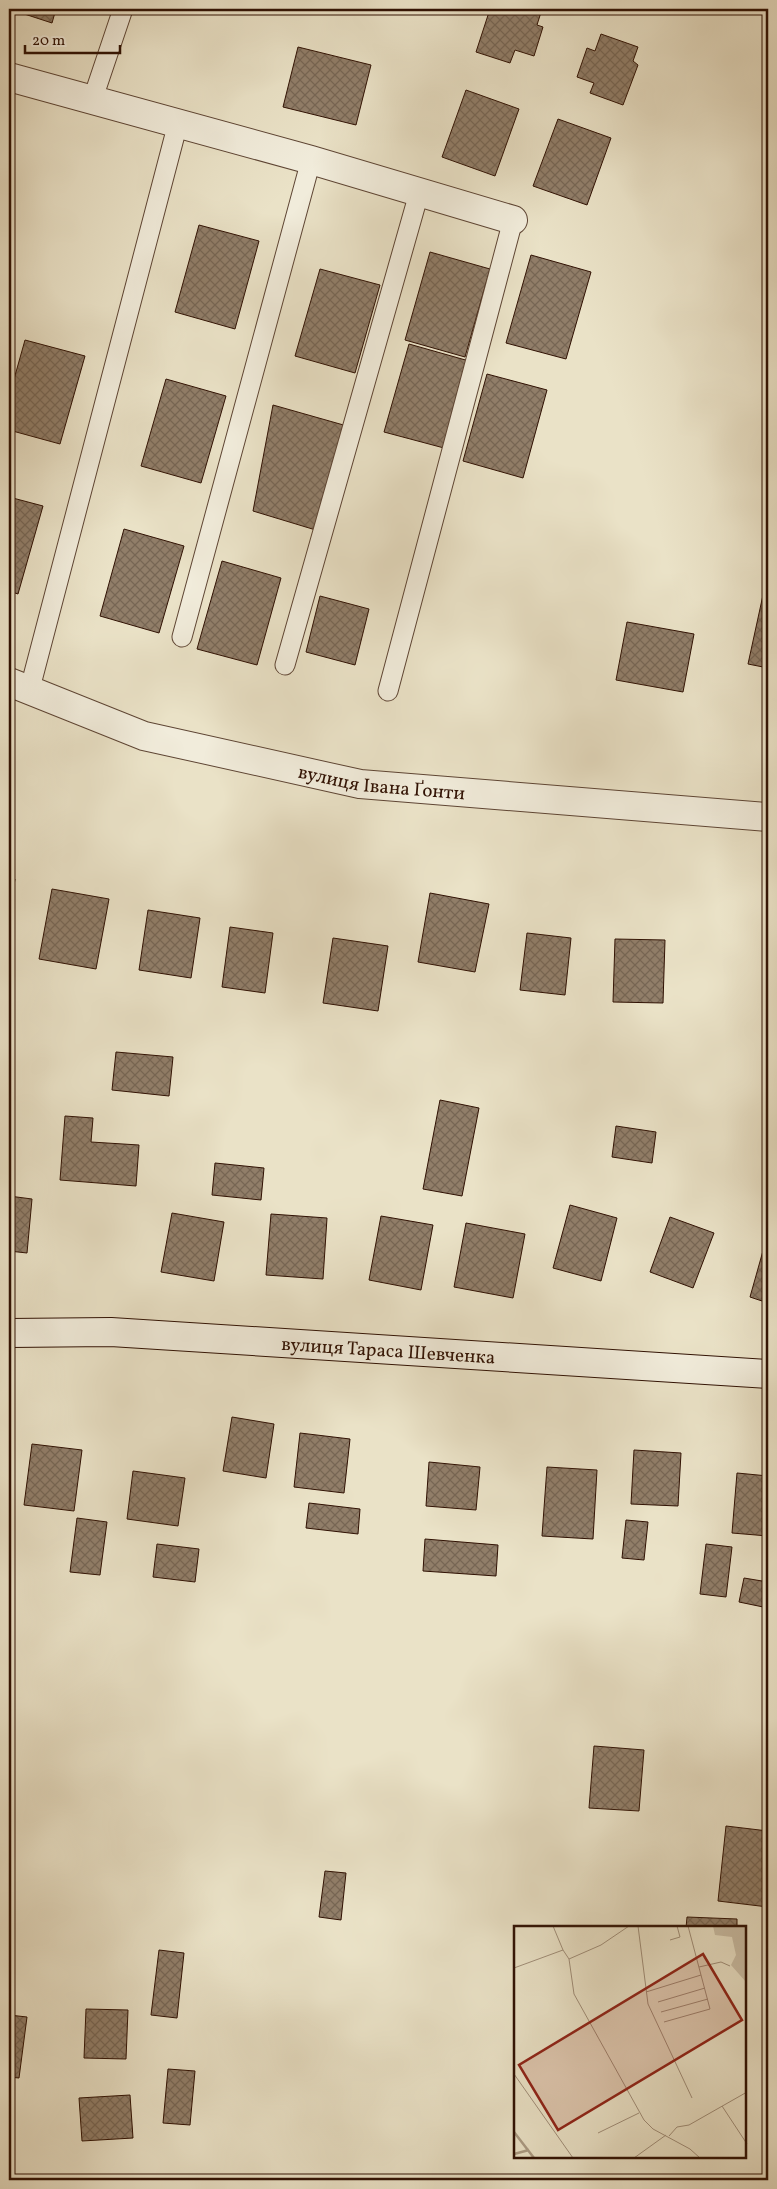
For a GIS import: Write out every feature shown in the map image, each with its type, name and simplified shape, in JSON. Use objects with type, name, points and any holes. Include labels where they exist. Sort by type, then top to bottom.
[{"type":"street","points":[[9,77],[311,160],[419,194],[513,220]]},
{"type":"street","name":"вулиця Івана Ґонти","points":[[19,687],[144,736],[360,784],[768,818]]},
{"type":"street","name":"вулиця Тараса Шевченка","points":[[9,1333],[111,1332],[768,1374]]},
{"type":"lane","points":[[92,101],[123,9]]},
{"type":"lane","points":[[19,687],[178,123]]},
{"type":"lane","points":[[182,636],[311,160]]},
{"type":"lane","points":[[285,665],[419,194]]},
{"type":"lane","points":[[388,691],[513,220]]},
{"type":"building","points":[[9,9],[56,9],[52,23]]},
{"type":"building","points":[[490,9],[542,9],[537,25],[543,27],[534,56],[515,50],[510,63],[476,52]]},
{"type":"building","points":[[601,34],[638,47],[633,61],[638,65],[623,105],[590,93],[594,83],[577,77],[587,48],[595,51]]},
{"type":"building","points":[[298,47],[371,65],[356,125],[283,107]]},
{"type":"building","points":[[466,90],[519,109],[495,176],[442,157]]},
{"type":"building","points":[[558,119],[611,138],[587,205],[533,186]]},
{"type":"building","points":[[199,225],[259,241],[235,329],[175,312]]},
{"type":"building","points":[[430,252],[490,269],[465,357],[405,340]]},
{"type":"building","points":[[531,255],[591,272],[566,359],[506,343]]},
{"type":"building","points":[[320,269],[380,285],[355,373],[295,356]]},
{"type":"building","points":[[25,340],[85,356],[60,444],[9,430],[9,397]]},
{"type":"building","points":[[409,344],[469,361],[444,448],[384,432]]},
{"type":"building","points":[[487,374],[547,390],[523,478],[463,461]]},
{"type":"building","points":[[166,379],[226,396],[201,483],[141,466]]},
{"type":"building","points":[[273,405],[347,426],[319,531],[253,511]]},
{"type":"building","points":[[9,497],[43,506],[18,594],[9,591]]},
{"type":"building","points":[[124,529],[184,546],[159,633],[100,616]]},
{"type":"building","points":[[222,561],[281,578],[257,665],[197,649]]},
{"type":"building","points":[[763,595],[768,596],[768,668],[748,664]]},
{"type":"building","points":[[320,596],[369,609],[355,665],[306,652]]},
{"type":"building","points":[[627,622],[694,634],[683,692],[616,680]]},
{"type":"building","points":[[9,878],[15,879],[9,916]]},
{"type":"building","points":[[52,889],[109,899],[96,969],[39,959]]},
{"type":"building","points":[[430,893],[489,904],[475,972],[418,962]]},
{"type":"building","points":[[148,910],[200,918],[191,978],[139,970]]},
{"type":"building","points":[[230,927],[273,933],[265,993],[222,987]]},
{"type":"building","points":[[527,933],[571,938],[565,995],[520,990]]},
{"type":"building","points":[[333,938],[388,946],[378,1011],[323,1003]]},
{"type":"building","points":[[615,939],[665,940],[663,1003],[613,1002]]},
{"type":"building","points":[[116,1052],[173,1057],[169,1096],[112,1090]]},
{"type":"building","points":[[440,1100],[479,1108],[462,1196],[423,1189]]},
{"type":"building","points":[[65,1116],[93,1118],[91,1142],[139,1145],[136,1186],[60,1180]]},
{"type":"building","points":[[616,1126],[656,1132],[652,1163],[612,1157]]},
{"type":"building","points":[[215,1163],[264,1168],[261,1200],[212,1195]]},
{"type":"building","points":[[9,1196],[32,1199],[27,1253],[9,1251]]},
{"type":"building","points":[[570,1205],[617,1218],[601,1281],[553,1268]]},
{"type":"building","points":[[172,1213],[224,1222],[214,1281],[161,1272]]},
{"type":"building","points":[[271,1214],[327,1218],[323,1279],[266,1275]]},
{"type":"building","points":[[381,1216],[433,1225],[421,1290],[369,1280]]},
{"type":"building","points":[[670,1217],[714,1233],[693,1288],[650,1272]]},
{"type":"building","points":[[466,1223],[525,1234],[513,1298],[454,1287]]},
{"type":"building","points":[[768,1233],[768,1303],[750,1297]]},
{"type":"building","points":[[232,1417],[274,1424],[266,1478],[223,1471]]},
{"type":"building","points":[[300,1433],[350,1439],[344,1493],[294,1487]]},
{"type":"building","points":[[32,1444],[82,1450],[74,1511],[24,1505]]},
{"type":"building","points":[[634,1450],[681,1453],[678,1506],[631,1504]]},
{"type":"building","points":[[429,1462],[480,1467],[476,1510],[426,1506]]},
{"type":"building","points":[[547,1467],[597,1470],[593,1539],[542,1536]]},
{"type":"building","points":[[133,1471],[185,1478],[178,1526],[127,1519]]},
{"type":"building","points":[[737,1473],[768,1476],[768,1536],[732,1533]]},
{"type":"building","points":[[309,1503],[360,1509],[358,1534],[306,1528]]},
{"type":"building","points":[[77,1518],[107,1522],[100,1575],[70,1572]]},
{"type":"building","points":[[626,1520],[648,1522],[644,1560],[622,1558]]},
{"type":"building","points":[[425,1539],[498,1545],[496,1576],[423,1571]]},
{"type":"building","points":[[157,1544],[199,1549],[195,1582],[153,1577]]},
{"type":"building","points":[[706,1544],[732,1547],[726,1597],[700,1594]]},
{"type":"building","points":[[744,1578],[768,1582],[768,1608],[739,1602]]},
{"type":"building","points":[[594,1746],[644,1750],[639,1811],[589,1808]]},
{"type":"building","points":[[726,1826],[768,1831],[768,1907],[718,1901]]},
{"type":"building","points":[[325,1871],[346,1873],[341,1920],[319,1917]]},
{"type":"building","points":[[687,1917],[737,1919],[737,1926],[686,1926]]},
{"type":"building","points":[[159,1950],[184,1953],[177,2018],[151,2015]]},
{"type":"building","points":[[86,2009],[128,2010],[126,2059],[84,2058]]},
{"type":"building","points":[[9,2015],[27,2017],[19,2078],[9,2077]]},
{"type":"building","points":[[168,2069],[195,2071],[190,2125],[163,2123]]},
{"type":"building","points":[[130,2095],[133,2138],[82,2141],[79,2098]]}]
